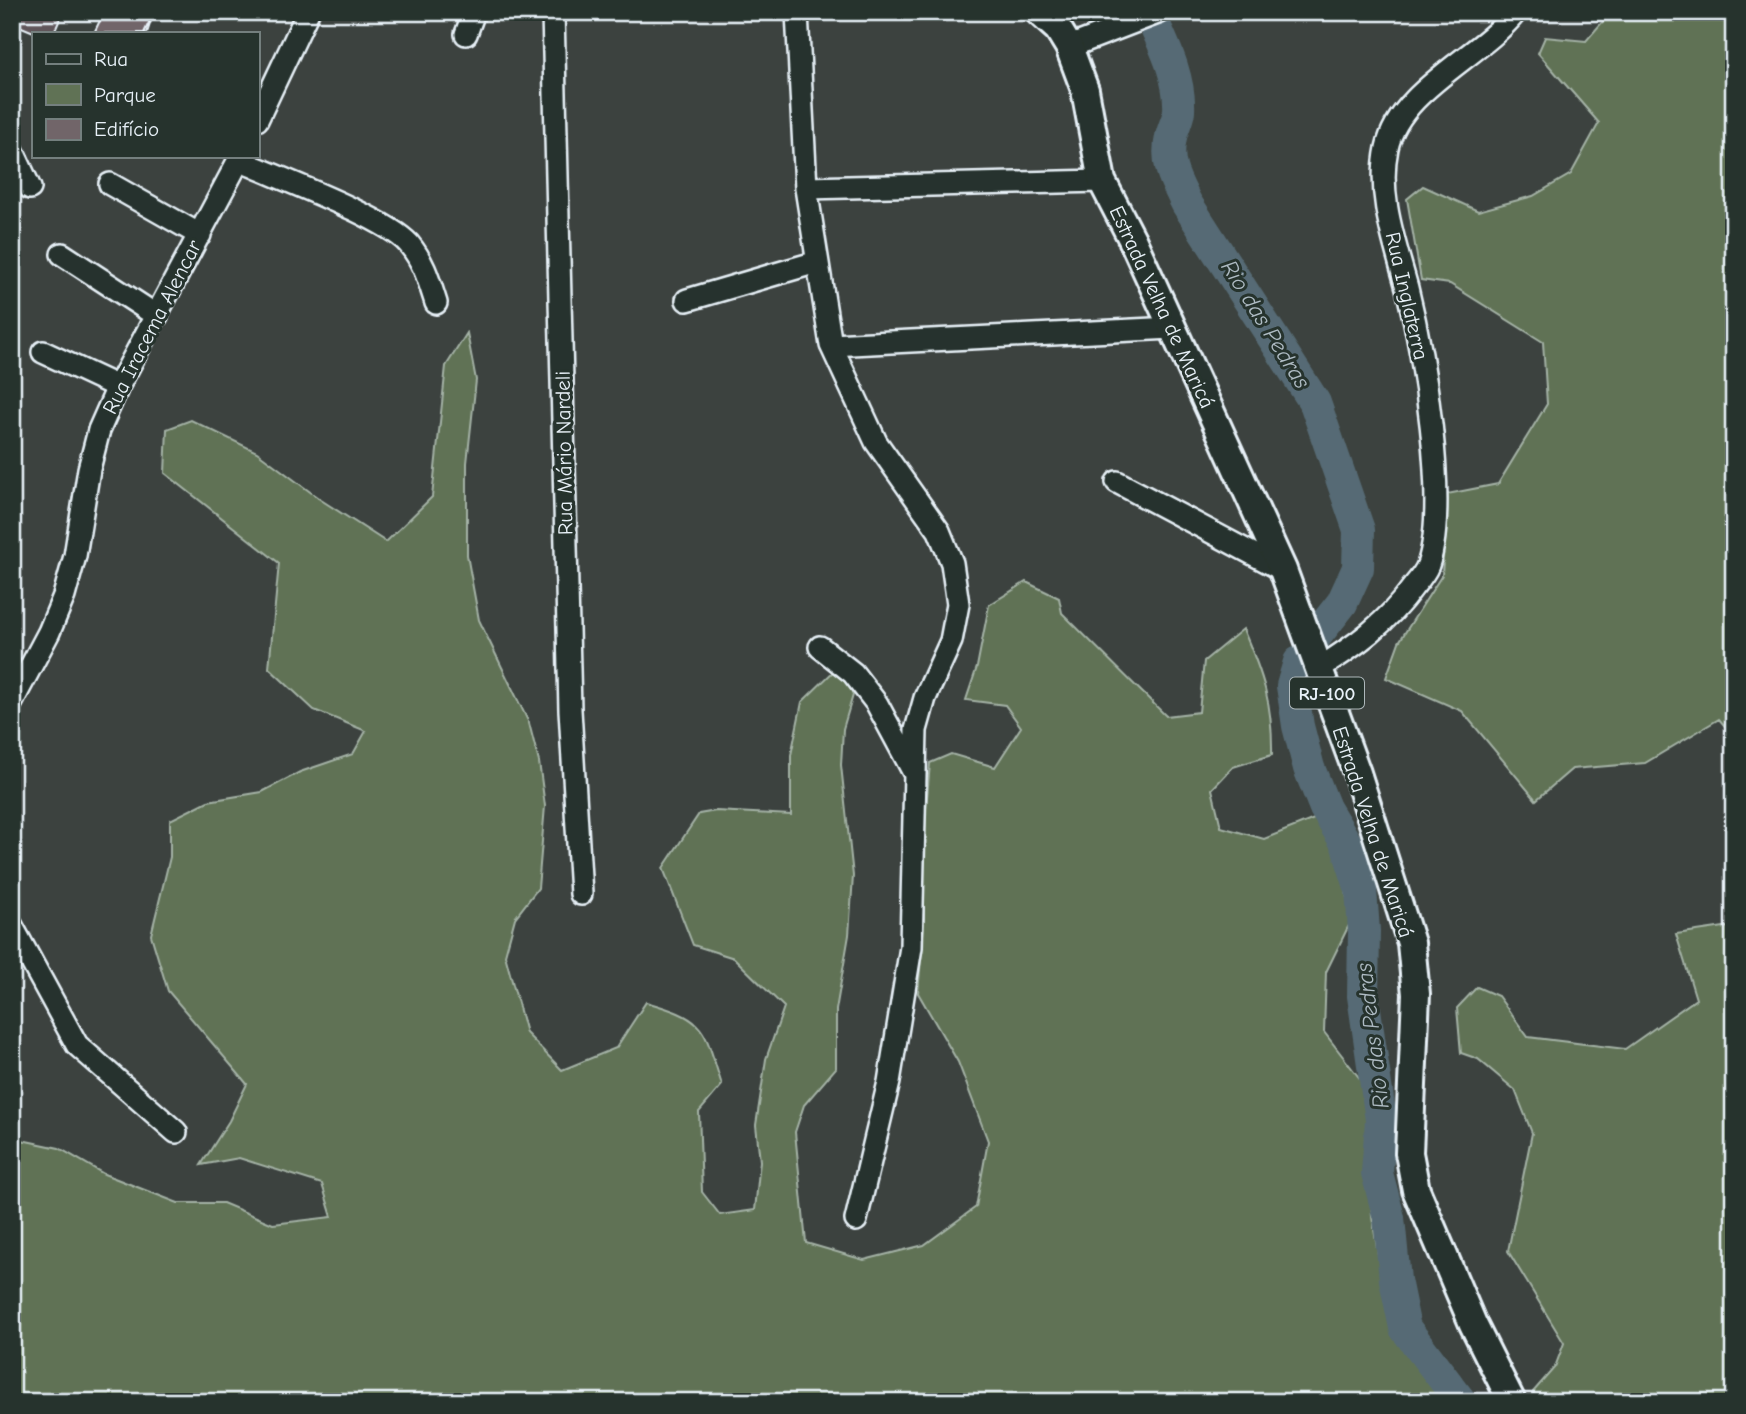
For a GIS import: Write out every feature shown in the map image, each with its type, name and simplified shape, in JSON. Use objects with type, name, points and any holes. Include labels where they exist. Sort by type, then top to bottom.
[{"type":"main road","name":"Estrada Velha de Maricá","points":[[1039,12],[1058,29],[1069,47],[1085,90],[1101,181],[1174,328],[1283,570],[1357,773],[1411,943],[1416,994],[1409,1153],[1416,1190],[1473,1324],[1512,1402]]},
{"type":"street","points":[[259,116],[308,12]]},
{"type":"street","points":[[466,34],[474,12]]},
{"type":"street","name":"Rua Mário Nardeli","points":[[553,12],[570,710],[581,894]]},
{"type":"street","points":[[797,12],[806,188],[831,345],[876,442],[939,531],[952,563],[958,604],[951,641],[922,709],[916,730],[911,947],[889,1082],[856,1220]]},
{"type":"street","points":[[1069,47],[1160,12]]},
{"type":"street","name":"Rua Inglaterra","points":[[1318,668],[1366,639],[1402,603],[1428,566],[1433,531],[1434,472],[1422,347],[1383,192],[1387,147],[1398,118],[1425,91],[1505,26],[1516,12]]},
{"type":"street","points":[[12,149],[30,188]]},
{"type":"street","points":[[239,158],[376,222],[407,242],[425,267],[436,303]]},
{"type":"street","name":"Rua Iracema Alencar","points":[[12,702],[49,632],[64,596],[75,556],[89,469],[99,430],[118,387],[239,158]]},
{"type":"street","points":[[806,188],[1101,181]]},
{"type":"street","points":[[110,184],[200,235]]},
{"type":"street","points":[[62,254],[157,316]]},
{"type":"street","points":[[687,300],[817,262]]},
{"type":"street","points":[[831,345],[1174,328]]},
{"type":"street","points":[[43,352],[118,387]]},
{"type":"street","points":[[1117,482],[1283,570]]},
{"type":"street","points":[[820,647],[853,673],[877,704],[914,773]]},
{"type":"street","points":[[12,926],[77,1045],[176,1132]]},
{"type":"green space","points":[[1611,12],[1734,12],[1734,737],[1719,719],[1645,763],[1572,769],[1536,800],[1462,711],[1386,678],[1399,642],[1442,575],[1447,494],[1498,484],[1547,404],[1543,342],[1450,284],[1421,280],[1407,199],[1423,186],[1478,211],[1533,196],[1571,174],[1599,123],[1538,53],[1545,37],[1586,41]]},
{"type":"green space","points":[[467,333],[476,380],[467,463],[467,555],[479,620],[529,723],[539,762],[545,806],[538,888],[515,918],[505,955],[526,1033],[562,1070],[616,1048],[646,1002],[681,1014],[692,1021],[706,1038],[722,1085],[699,1112],[702,1192],[720,1215],[755,1210],[760,1161],[756,1125],[766,1059],[784,1007],[734,958],[693,945],[663,868],[699,814],[716,811],[791,815],[791,755],[802,702],[842,663],[853,695],[843,729],[841,765],[853,876],[849,935],[836,1010],[836,1068],[804,1105],[795,1132],[806,1243],[864,1260],[924,1245],[976,1207],[988,1141],[958,1062],[918,993],[924,924],[924,832],[930,763],[951,754],[995,767],[1021,727],[1005,705],[966,700],[977,667],[989,605],[1026,582],[1059,598],[1062,613],[1166,716],[1199,712],[1204,661],[1243,629],[1269,705],[1272,755],[1233,767],[1212,789],[1221,827],[1264,839],[1319,817],[1343,866],[1350,923],[1326,972],[1324,1032],[1364,1084],[1372,1217],[1386,1305],[1461,1402],[12,1402],[12,1138],[59,1148],[104,1174],[178,1203],[223,1203],[273,1224],[332,1217],[322,1184],[239,1158],[201,1165],[229,1121],[247,1084],[168,991],[151,935],[170,857],[170,820],[208,801],[262,792],[300,772],[353,754],[366,731],[314,710],[269,668],[279,563],[165,473],[167,429],[191,420],[257,452],[321,500],[386,542],[432,497],[446,366]]},
{"type":"green space","points":[[1734,928],[1734,1402],[1536,1402],[1533,1392],[1555,1367],[1564,1343],[1508,1251],[1532,1133],[1515,1090],[1478,1059],[1461,1053],[1457,1008],[1477,987],[1498,996],[1528,1037],[1625,1049],[1696,999],[1676,934]]},
{"type":"building","points":[[104,12],[154,12],[144,32],[94,32]]},
{"type":"waterway","name":"Rio das Pedras","points":[[1149,12],[1170,60],[1177,85],[1179,111],[1169,147],[1170,164],[1175,179],[1187,204],[1315,403],[1359,530],[1358,568],[1342,603],[1316,636]]},
{"type":"waterway","name":"Rio das Pedras","points":[[1299,662],[1292,686],[1298,726],[1309,768],[1325,808],[1346,843],[1361,890],[1364,931],[1363,996],[1381,1120],[1377,1173],[1389,1218],[1395,1280],[1405,1328],[1461,1402]]}]
